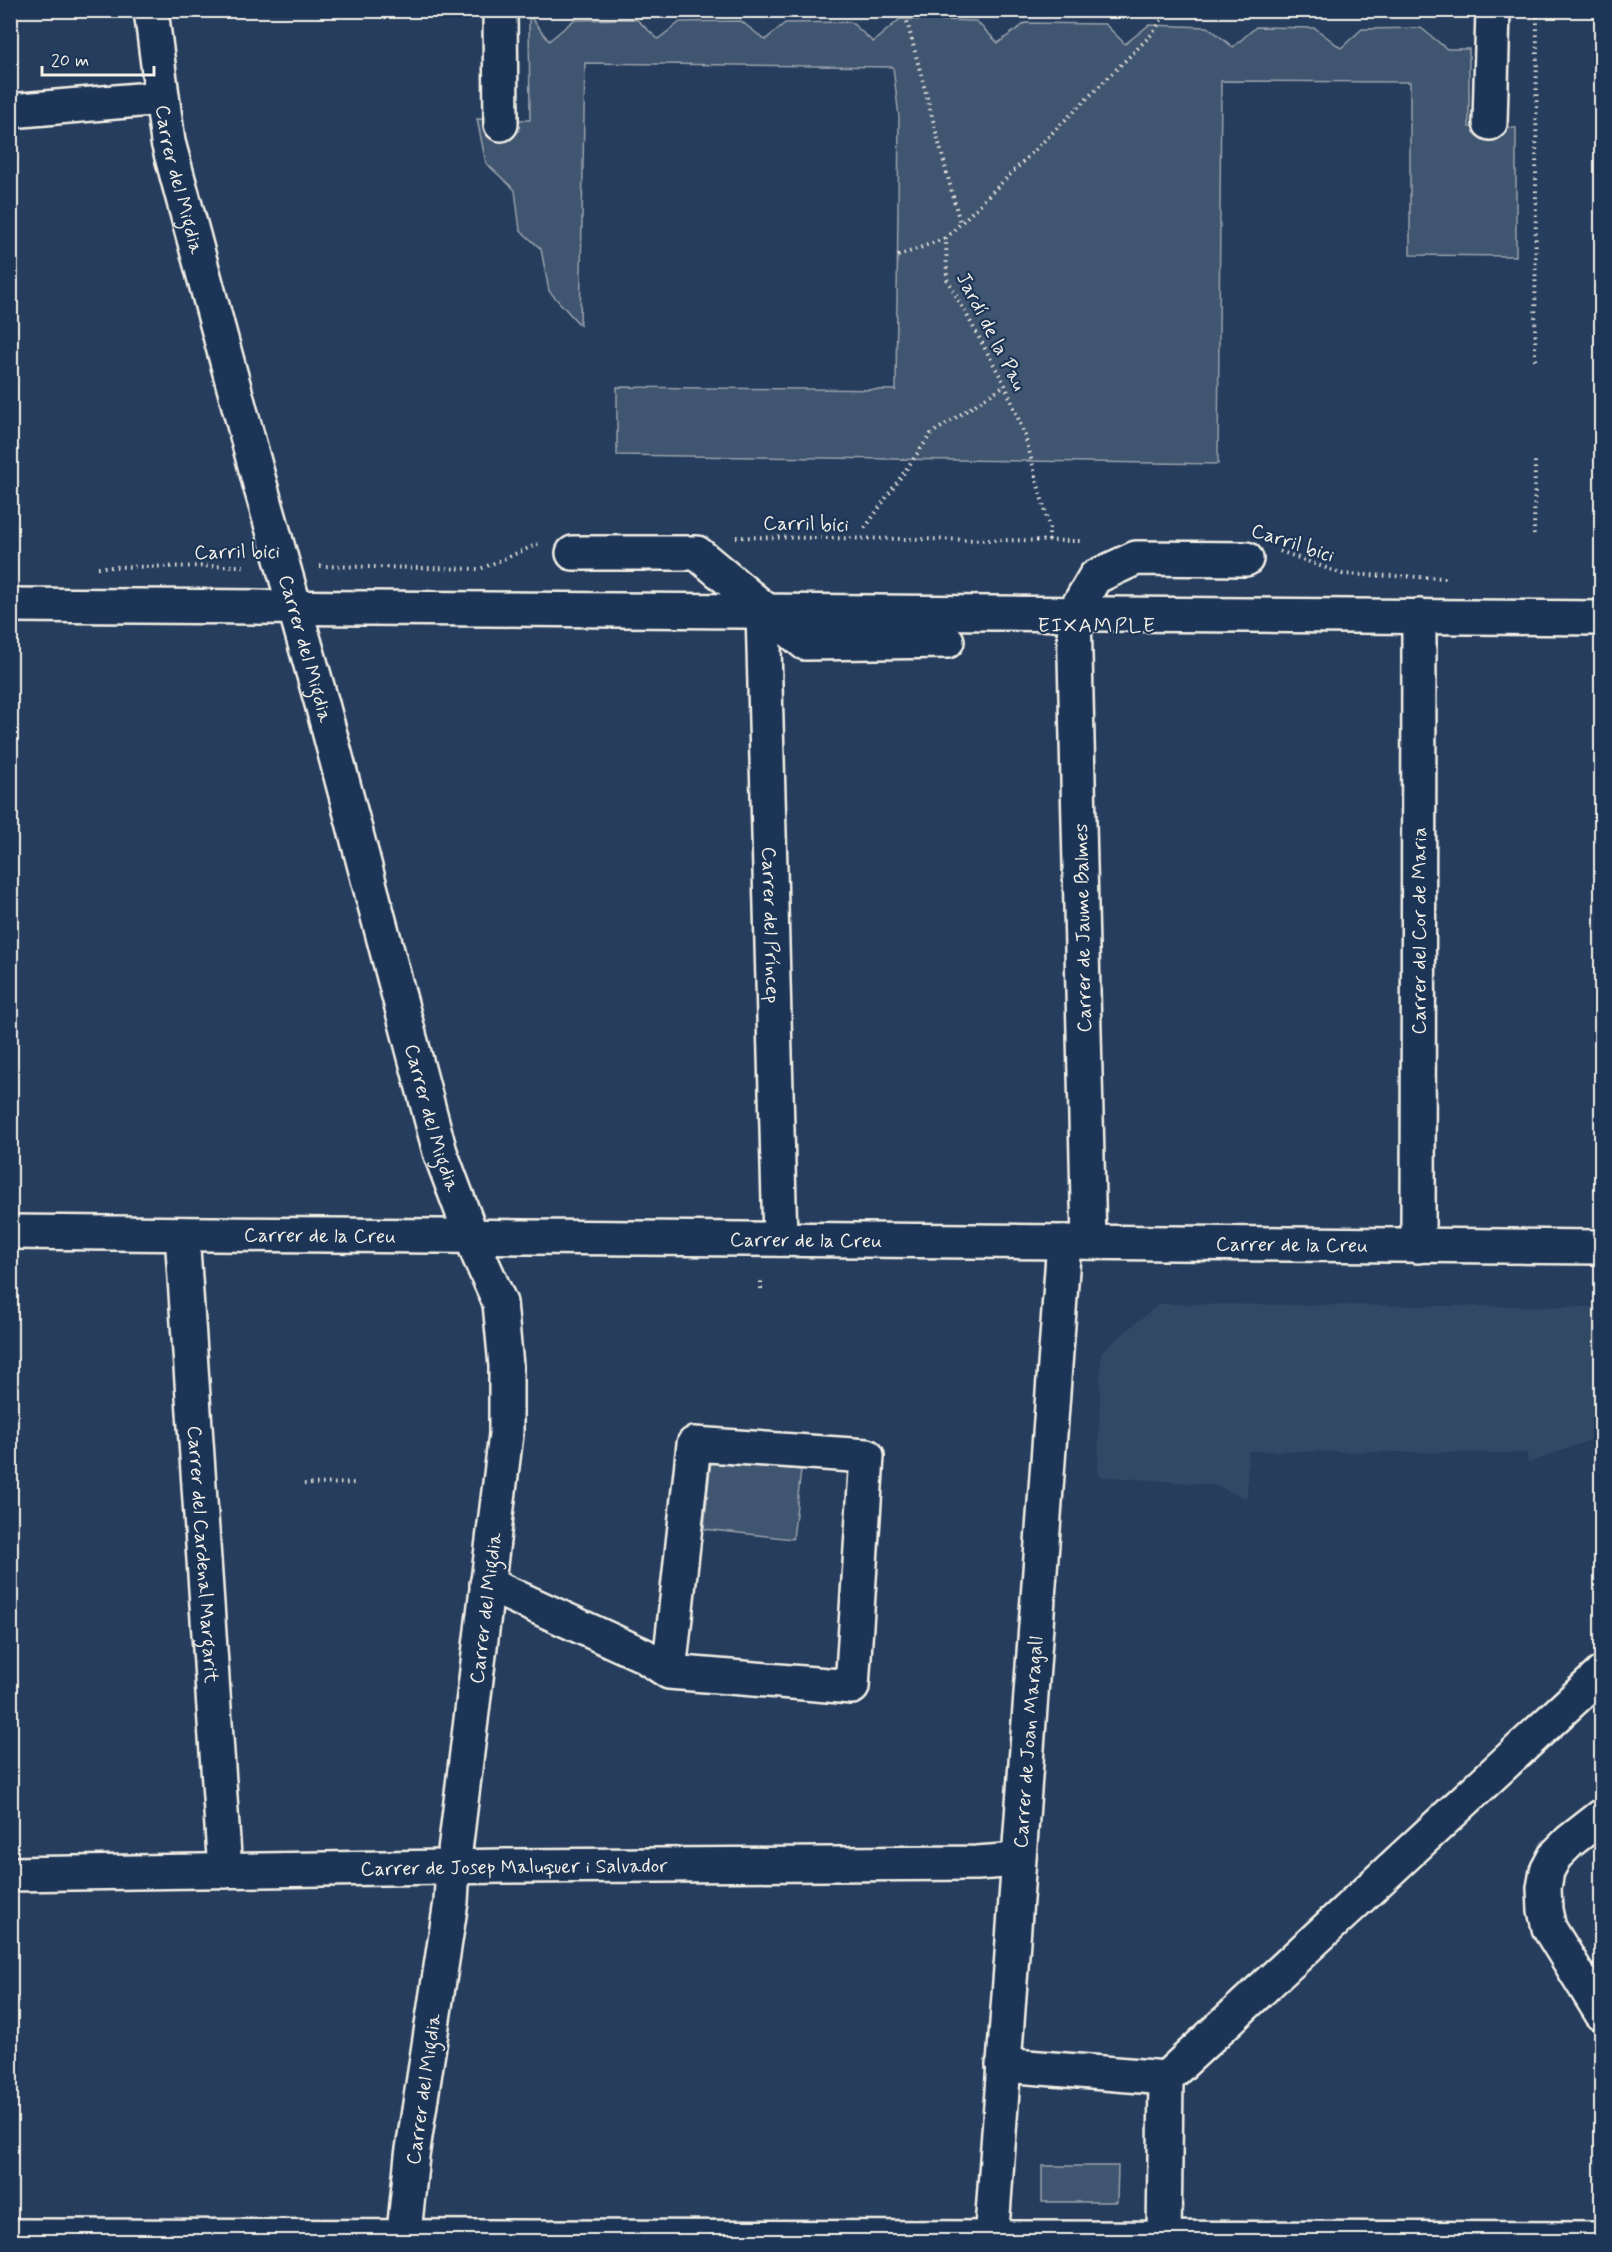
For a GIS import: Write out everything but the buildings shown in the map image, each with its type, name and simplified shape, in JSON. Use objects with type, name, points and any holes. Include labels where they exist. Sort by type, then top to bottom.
[{"type":"street","name":"Carrer del Migdia","points":[[151,10],[168,142],[295,606],[440,1152],[471,1237],[500,1303],[506,1366],[506,1434],[453,1867],[451,1902],[412,2156],[403,2239]]},
{"type":"street","points":[[500,10],[501,124]]},
{"type":"street","points":[[1490,123],[1492,10]]},
{"type":"street","points":[[10,111],[162,98]]},
{"type":"street","points":[[573,553],[697,553],[763,611],[805,643],[947,641]]},
{"type":"street","points":[[1074,613],[1095,577],[1136,558],[1258,553]]},
{"type":"street","points":[[10,605],[1602,618]]},
{"type":"street","name":"Carrer del Príncep","points":[[763,611],[780,1239]]},
{"type":"street","name":"Carrer de Jaume Balmes","points":[[1074,613],[1077,1242]]},
{"type":"street","name":"Carrer del Cor de Maria","points":[[1418,1246],[1419,616]]},
{"type":"street","name":"Carrer de la Creu","points":[[10,1232],[1602,1247]]},
{"type":"street","name":"Carrer del Cardenal Margarit","points":[[182,1234],[225,1871]]},
{"type":"street","name":"Carrer de Joan Maragall","points":[[991,2240],[1018,1860],[1077,1242]]},
{"type":"street","points":[[487,1584],[680,1667],[852,1687],[867,1456],[694,1444],[680,1667]]},
{"type":"street","points":[[1164,2238],[1166,2078],[1602,1673]]},
{"type":"street","points":[[1602,1816],[1555,1856],[1547,1871],[1544,1888],[1548,1928],[1602,2014]]},
{"type":"street","name":"Carrer de Josep Maluquer i Salvador","points":[[10,1874],[453,1867],[965,1863],[1018,1860]]},
{"type":"street","points":[[1003,2065],[1166,2078]]},
{"type":"street","points":[[10,2236],[403,2239],[1602,2239]]},
{"type":"path","points":[[904,10],[960,224]]},
{"type":"path","points":[[898,256],[946,238],[1152,34],[1168,10]]},
{"type":"path","points":[[1535,360],[1537,16]]},
{"type":"path","name":"Jardí de la Pau","points":[[946,238],[946,279],[1005,385],[1024,436],[1048,526],[1049,541]]},
{"type":"path","points":[[865,528],[931,434],[1005,385]]},
{"type":"path","points":[[1534,535],[1535,461]]},
{"type":"path","name":"Carril bici","points":[[735,537],[1084,541]]},
{"type":"path","name":"Carril bici","points":[[91,567],[283,565],[480,569],[541,543]]},
{"type":"path","name":"Carril bici","points":[[1258,553],[1342,574],[1447,578]]},
{"type":"path","points":[[761,1281],[761,1288]]},
{"type":"path","points":[[304,1484],[357,1483]]},
{"type":"shaded area","points":[[529,15],[549,41],[574,20],[636,19],[658,39],[680,22],[741,21],[765,40],[785,23],[851,22],[873,42],[900,19],[976,21],[998,43],[1025,23],[1105,24],[1125,44],[1149,25],[1208,27],[1233,47],[1256,27],[1315,28],[1341,48],[1362,29],[1421,28],[1447,49],[1469,49],[1469,127],[1516,128],[1516,256],[1410,255],[1410,82],[1221,81],[1218,464],[617,455],[617,387],[896,390],[899,117],[893,67],[585,63],[580,325],[549,291],[541,249],[520,230],[515,190],[486,163],[477,119],[530,120]]},
{"type":"shaded area","points":[[1159,1304],[1601,1307],[1601,1444],[1596,1438],[1528,1463],[1527,1453],[1248,1451],[1247,1499],[1215,1485],[1098,1476],[1101,1352]]},
{"type":"shaded area","points":[[711,1460],[801,1470],[793,1539],[704,1529]]},
{"type":"shaded area","points":[[1042,2166],[1118,2166],[1117,2202],[1042,2202]]},
{"type":"district","name":"EIXAMPLE","points":[[1097,625]]}]
